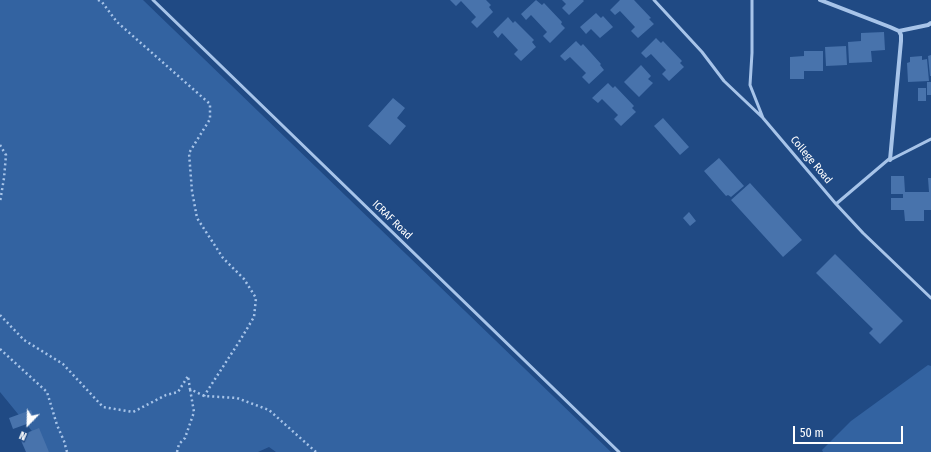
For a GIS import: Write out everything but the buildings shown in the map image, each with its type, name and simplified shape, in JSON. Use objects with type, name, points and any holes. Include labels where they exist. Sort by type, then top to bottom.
[{"type":"street","points":[[820,0],[899,31],[928,25],[931,23]]},
{"type":"street","points":[[890,160],[901,41],[899,31]]},
{"type":"lane","name":"ICRAF Road","points":[[153,0],[619,452]]},
{"type":"lane","points":[[654,0],[702,52],[724,81],[763,118]]},
{"type":"lane","name":"College Road","points":[[752,0],[752,52],[750,84],[763,118],[836,204],[863,233],[931,298]]},
{"type":"lane","points":[[836,204],[889,160],[931,139]]},
{"type":"path","points":[[98,0],[102,2],[117,22],[210,104],[210,119],[189,153],[192,191],[197,218],[223,258],[244,279],[256,298],[254,317],[204,396]]},
{"type":"path","points":[[0,145],[6,155],[0,202]]},
{"type":"path","points":[[0,315],[24,340],[63,364],[104,407],[133,412],[166,395],[178,392],[188,376],[194,412],[185,438],[179,444],[177,452]]},
{"type":"path","points":[[0,349],[47,392],[67,452]]},
{"type":"path","points":[[190,389],[204,396],[237,398],[269,410],[316,452]]},
{"type":"shaded area","points":[[0,0],[143,0],[611,452],[276,452],[269,447],[258,452],[49,452],[0,392]]},
{"type":"shaded area","points":[[928,365],[931,366],[931,452],[823,452],[822,450],[851,421]]}]
